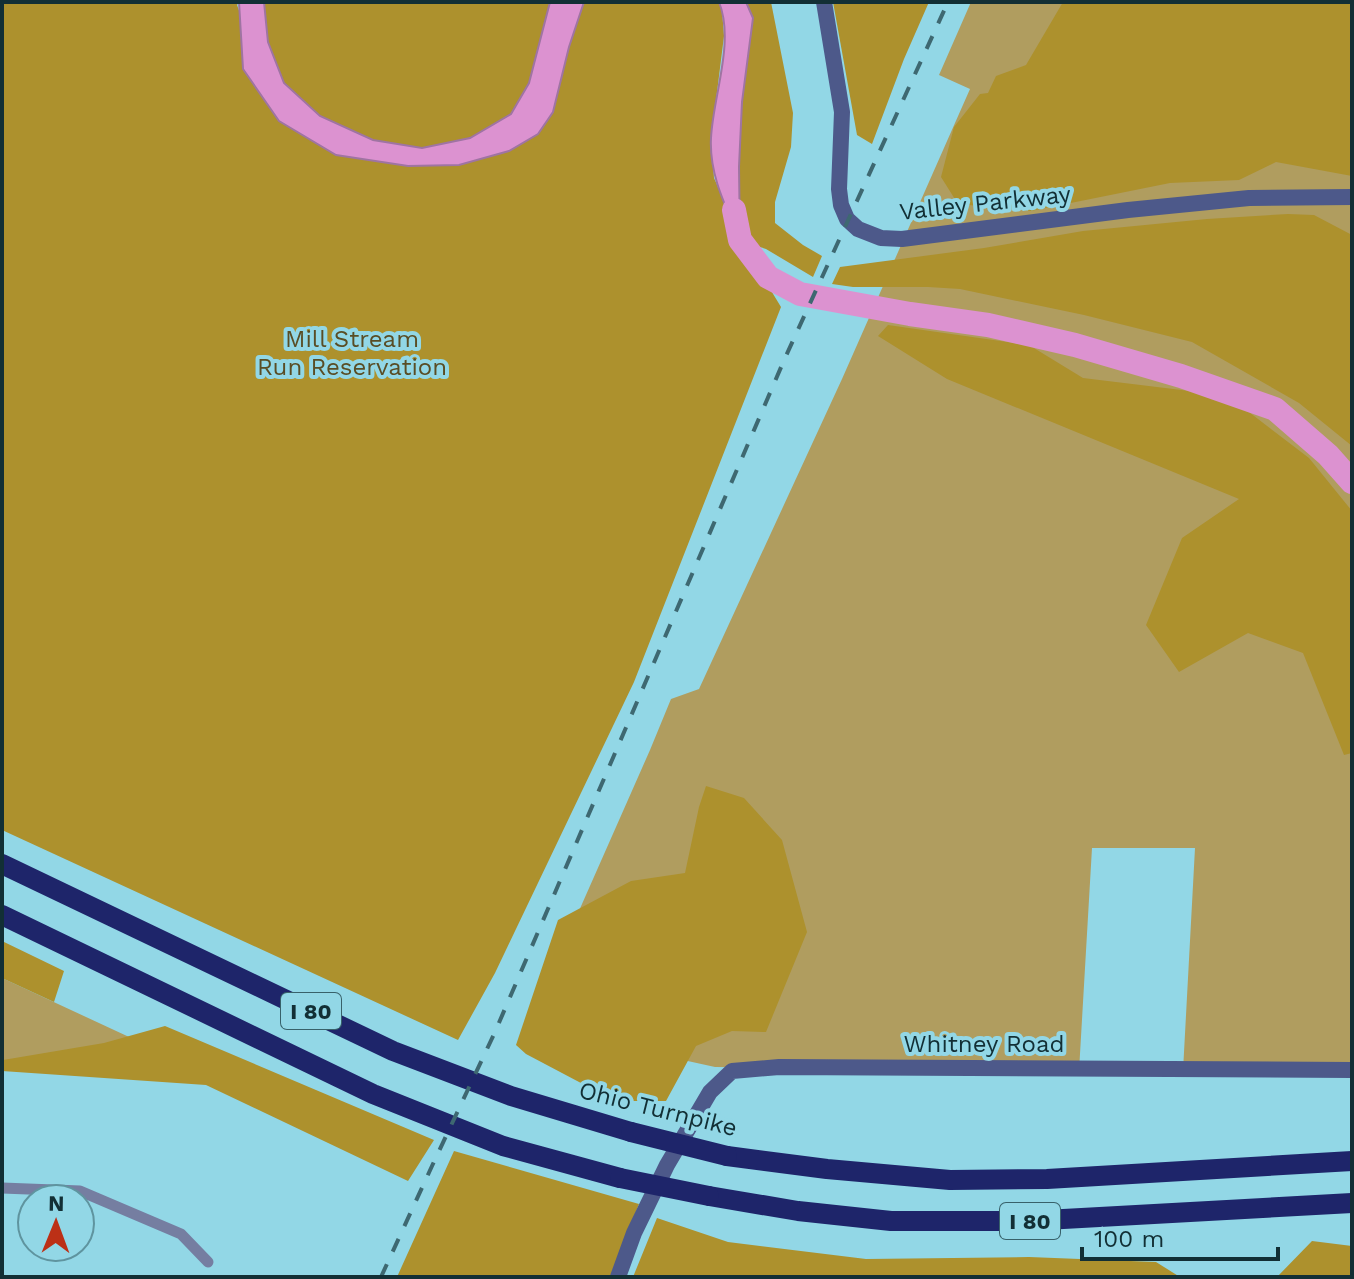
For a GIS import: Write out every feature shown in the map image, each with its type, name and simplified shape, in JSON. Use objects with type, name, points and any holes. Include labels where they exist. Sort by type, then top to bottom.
[{"type":"highway","name":"Ohio Turnpike","points":[[2,864],[393,1051],[511,1096],[631,1132],[727,1156],[950,1180],[1047,1179],[1352,1161]]},
{"type":"highway","name":"I 80","points":[[2,915],[373,1094],[503,1146],[620,1178],[798,1211],[891,1221],[1027,1221],[1352,1203]]},
{"type":"street","name":"Valley Parkway","points":[[824,2],[842,112],[841,205],[847,219],[858,229],[881,238],[902,239],[1249,198],[1352,197]]},
{"type":"street","name":"Whitney Road","points":[[618,1277],[634,1233],[667,1165],[710,1092],[732,1071],[779,1067],[1352,1070]]},
{"type":"street","points":[[2,1188],[80,1191],[181,1234],[208,1262]]},
{"type":"shaded area","points":[[239,2],[264,2],[268,42],[284,83],[320,116],[373,140],[422,148],[470,138],[511,114],[529,83],[550,2],[584,2],[553,112],[538,134],[509,151],[459,165],[408,166],[336,155],[279,121],[243,69]]},
{"type":"shaded area","points":[[719,2],[746,2],[753,18],[742,102],[740,240],[720,190],[711,152],[725,34]]},
{"type":"shaded area","points":[[971,2],[1352,2],[1352,1071],[1183,1071],[1195,848],[1092,848],[1079,1071],[715,1067],[674,1058],[533,1015],[671,699],[699,689],[842,379],[970,89],[939,75]]},
{"type":"shaded area","points":[[2,978],[183,1062],[3,1061]]},
{"type":"green space","name":"Mill Stream Run Reservation","points":[[2,2],[239,2],[237,5],[279,121],[408,166],[459,165],[509,151],[569,47],[584,2],[719,2],[724,36],[711,140],[714,178],[740,237],[742,102],[753,18],[746,2],[771,2],[793,113],[791,147],[775,202],[775,223],[822,256],[813,277],[766,249],[741,241],[781,307],[634,682],[495,973],[458,1040],[2,830]]},
{"type":"green space","points":[[264,2],[550,2],[529,83],[511,114],[470,138],[422,148],[373,140],[320,116],[284,83],[268,42]]},
{"type":"green space","points":[[833,2],[929,2],[872,144],[857,135]]},
{"type":"green space","points":[[1063,2],[1352,2],[1352,176],[1276,162],[1239,180],[1170,183],[1031,211],[958,204],[941,177],[954,127],[980,94],[988,93],[996,76],[1026,65]]},
{"type":"green space","points":[[1288,214],[1314,215],[1352,235],[1352,446],[1299,403],[1192,342],[960,289],[832,284],[840,267],[1083,231]]},
{"type":"green space","points":[[888,325],[1029,345],[1083,378],[1198,392],[1245,409],[1309,458],[1352,511],[1352,753],[1344,755],[1303,653],[1248,633],[1179,672],[1146,625],[1182,538],[1239,499],[947,379],[878,336]]},
{"type":"green space","points":[[706,786],[744,798],[782,840],[807,932],[766,1032],[732,1031],[696,1046],[666,1101],[615,1101],[526,1054],[516,1045],[558,920],[631,881],[685,873]]},
{"type":"green space","points":[[2,941],[64,971],[54,1002],[2,978]]},
{"type":"green space","points":[[165,1026],[434,1140],[408,1181],[206,1085],[2,1071],[2,1050],[3,1060],[104,1043]]},
{"type":"green space","points":[[454,1151],[639,1204],[610,1277],[397,1277]]},
{"type":"green space","points":[[657,1218],[728,1242],[866,1259],[1029,1257],[1156,1262],[1180,1277],[633,1277]]},
{"type":"green space","points":[[1312,1241],[1352,1246],[1352,1277],[1277,1277]]},
{"type":"waterway","points":[[734,210],[740,240],[768,277],[800,294],[988,325],[1075,345],[1181,376],[1275,409],[1328,455],[1352,482]]},
{"type":"railway","points":[[381,1277],[495,1032],[785,358],[948,2]]}]
